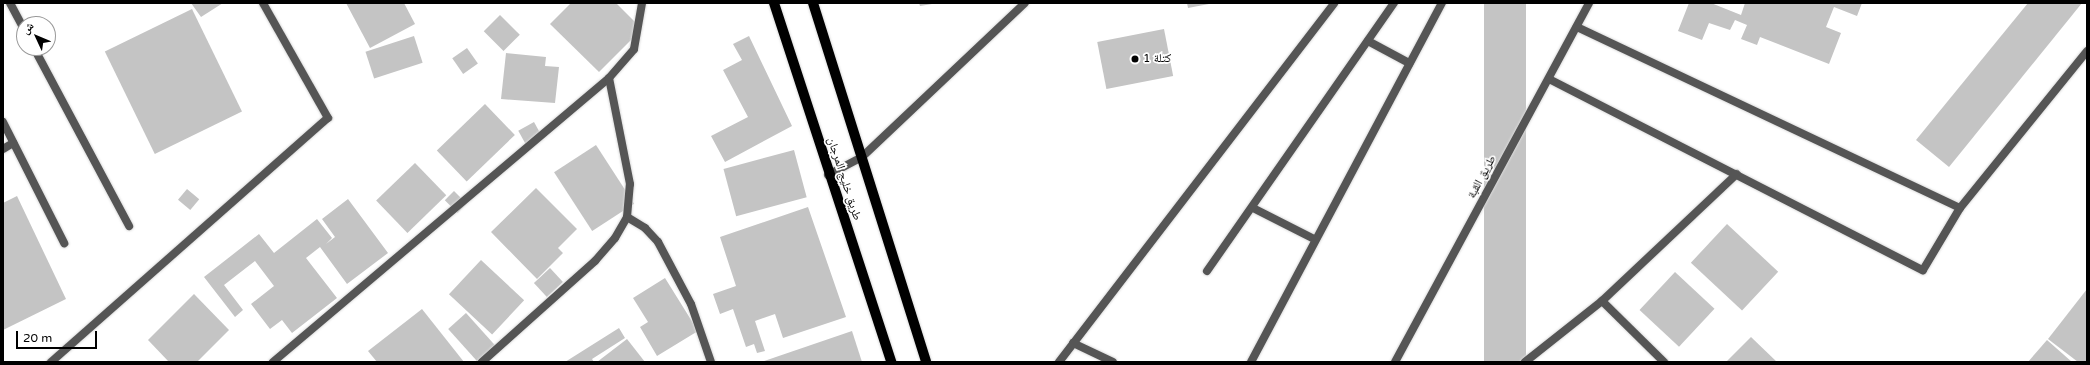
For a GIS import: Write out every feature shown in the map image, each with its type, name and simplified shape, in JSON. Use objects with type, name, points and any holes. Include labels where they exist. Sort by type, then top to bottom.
[{"type":"main road","name":"طريق خليج المرجان","points":[[774,3],[828,175],[891,362]]},
{"type":"main road","name":"طريق خليج المرجان","points":[[813,3],[926,362]]},
{"type":"street","points":[[10,3],[17,16]]},
{"type":"street","points":[[51,362],[328,118],[263,3]]},
{"type":"street","points":[[273,362],[609,78],[634,50],[642,3]]},
{"type":"street","points":[[828,175],[862,157],[1025,3]]},
{"type":"street","points":[[1059,362],[1334,3]]},
{"type":"street","points":[[1207,272],[1253,208],[1394,3]]},
{"type":"street","points":[[1251,362],[1314,239],[1442,3]]},
{"type":"street","name":"طريق القبة","points":[[1395,362],[1589,3]]},
{"type":"street","points":[[1577,27],[1960,208]]},
{"type":"street","points":[[1368,42],[1409,63]]},
{"type":"street","points":[[1549,79],[1923,270],[1960,208],[2087,51]]},
{"type":"street","points":[[38,56],[129,226]]},
{"type":"street","points":[[482,362],[595,261],[615,238],[627,217],[630,184],[609,78]]},
{"type":"street","points":[[3,122],[64,243]]},
{"type":"street","points":[[3,149],[13,142]]},
{"type":"street","points":[[1525,362],[1602,301],[1737,174]]},
{"type":"street","points":[[1253,208],[1314,239]]},
{"type":"street","points":[[627,217],[645,228],[658,242],[691,304],[711,362]]},
{"type":"street","points":[[1602,301],[1664,362]]},
{"type":"street","points":[[1073,344],[1113,362]]},
{"type":"building","points":[[191,3],[223,3],[201,17]]},
{"type":"building","points":[[346,3],[404,3],[415,24],[370,48]]},
{"type":"building","points":[[571,3],[616,3],[642,29],[599,72],[550,24]]},
{"type":"building","points":[[919,3],[932,3],[932,4],[920,6]]},
{"type":"building","points":[[1187,3],[1209,3],[1209,4],[1188,8]]},
{"type":"building","points":[[1484,3],[1526,3],[1526,362],[1484,362]]},
{"type":"building","points":[[1689,3],[1711,3],[1741,15],[1745,3],[1862,3],[1857,16],[1834,7],[1826,27],[1841,33],[1829,64],[1760,37],[1757,45],[1741,39],[1747,25],[1735,20],[1730,30],[1709,23],[1702,40],[1678,31]]},
{"type":"building","points":[[2028,3],[2082,3],[1949,167],[1916,140]]},
{"type":"building","points":[[192,9],[242,111],[155,154],[105,52]]},
{"type":"building","points":[[500,15],[520,35],[504,51],[484,31]]},
{"type":"building","name":"كتلة 1","points":[[1164,29],[1173,76],[1106,89],[1097,42]]},
{"type":"building","points":[[414,36],[423,63],[374,78],[365,52]]},
{"type":"building","points":[[749,36],[792,126],[725,162],[711,136],[748,117],[723,70],[742,60],[733,44]]},
{"type":"building","points":[[467,48],[478,64],[463,74],[452,58]]},
{"type":"building","points":[[506,53],[546,57],[545,66],[559,67],[555,103],[501,99]]},
{"type":"building","points":[[485,104],[515,135],[467,181],[437,151]]},
{"type":"building","points":[[534,122],[543,138],[527,146],[518,131]]},
{"type":"building","points":[[596,145],[634,204],[592,231],[554,172]]},
{"type":"building","points":[[794,150],[807,197],[736,216],[723,169]]},
{"type":"building","points":[[415,163],[446,195],[407,233],[376,201]]},
{"type":"building","points":[[536,188],[577,229],[558,248],[563,253],[537,279],[491,232]]},
{"type":"building","points":[[187,189],[199,199],[190,210],[178,200]]},
{"type":"building","points":[[454,191],[467,204],[458,213],[445,200]]},
{"type":"building","points":[[17,196],[66,299],[3,330],[3,203]]},
{"type":"building","points":[[348,199],[388,253],[347,284],[320,247],[306,258],[337,298],[292,333],[282,320],[270,329],[251,304],[274,286],[255,261],[224,285],[243,310],[235,317],[204,277],[259,234],[274,253],[317,219],[332,238],[326,244],[335,237],[322,219]]},
{"type":"building","points":[[808,207],[846,317],[783,338],[775,314],[755,321],[765,351],[757,353],[754,344],[746,347],[733,309],[720,314],[713,294],[736,286],[720,237]]},
{"type":"building","points":[[1727,224],[1778,272],[1742,311],[1691,263]]},
{"type":"building","points":[[481,260],[524,300],[492,335],[449,294]]},
{"type":"building","points":[[550,268],[563,282],[547,297],[534,283]]},
{"type":"building","points":[[1675,272],[1714,309],[1679,347],[1640,310]]},
{"type":"building","points":[[665,278],[698,331],[657,356],[640,327],[648,322],[633,298]]},
{"type":"building","points":[[2087,289],[2087,361],[2078,362],[2048,339]]},
{"type":"building","points":[[194,294],[229,330],[197,362],[169,362],[148,340]]},
{"type":"building","points":[[422,309],[464,362],[377,362],[368,351]]},
{"type":"building","points":[[466,313],[496,346],[478,362],[448,329]]},
{"type":"building","points":[[619,328],[625,338],[592,359],[594,362],[565,362]]},
{"type":"building","points":[[852,331],[862,362],[761,362]]},
{"type":"building","points":[[1751,337],[1777,362],[1726,362]]},
{"type":"building","points":[[627,339],[645,362],[597,362]]},
{"type":"building","points":[[2047,340],[2072,362],[2028,362]]},
{"type":"place","name":"كتلة 1","points":[[1135,59]]}]
